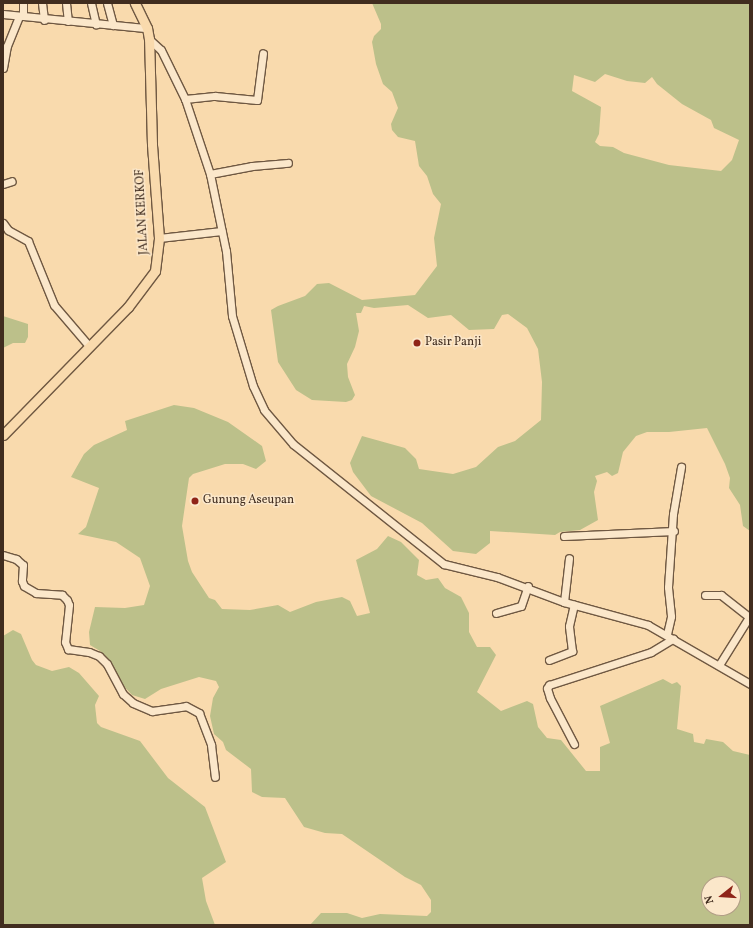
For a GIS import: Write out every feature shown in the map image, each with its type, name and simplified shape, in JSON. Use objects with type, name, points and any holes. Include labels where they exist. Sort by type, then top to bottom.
[{"type":"main road","name":"JALAN KERKOF","points":[[3,435],[149,282],[155,271],[158,238],[152,144],[149,39],[147,28],[135,3]]},
{"type":"street","points":[[3,68],[5,45],[21,16],[22,3]]},
{"type":"street","points":[[42,3],[44,20]]},
{"type":"street","points":[[66,3],[68,21]]},
{"type":"street","points":[[91,3],[96,24]]},
{"type":"street","points":[[107,3],[113,25]]},
{"type":"street","points":[[3,12],[44,20],[147,28]]},
{"type":"street","points":[[149,39],[161,50],[185,99],[210,174],[222,231],[232,316],[240,351],[257,396],[273,422],[306,456],[384,515],[434,558],[452,567],[528,586],[564,602],[616,614],[648,625],[750,684]]},
{"type":"street","points":[[185,99],[215,96],[257,100],[263,53]]},
{"type":"street","points":[[210,174],[252,166],[288,164]]},
{"type":"street","points":[[3,184],[12,181]]},
{"type":"street","points":[[3,223],[8,230],[28,241],[54,305],[89,346]]},
{"type":"street","points":[[158,238],[222,231]]},
{"type":"street","points":[[670,637],[668,587],[674,531],[673,514],[681,467]]},
{"type":"street","points":[[564,536],[674,531]]},
{"type":"street","points":[[3,554],[16,558],[23,565],[22,581],[24,586],[36,593],[62,595],[67,600],[69,605],[65,642],[68,649],[89,652],[98,656],[107,664],[123,694],[133,703],[152,712],[186,706],[199,713],[211,746],[215,777]]},
{"type":"street","points":[[564,602],[569,558]]},
{"type":"street","points":[[496,613],[521,606],[528,586]]},
{"type":"street","points":[[705,595],[721,595],[749,617],[719,665]]},
{"type":"street","points":[[549,660],[572,651],[569,626],[574,605]]},
{"type":"street","points":[[574,744],[550,698],[547,688],[549,685],[651,652],[670,637]]},
{"type":"green space","points":[[372,3],[750,3],[750,531],[743,526],[740,505],[729,488],[730,478],[725,464],[707,428],[669,432],[647,432],[636,436],[623,452],[618,473],[612,476],[607,472],[595,476],[597,481],[594,492],[598,520],[580,530],[560,532],[555,535],[490,531],[490,543],[476,554],[453,551],[422,523],[371,496],[353,472],[350,463],[362,436],[405,448],[416,459],[419,469],[453,474],[476,467],[498,447],[515,441],[541,420],[542,382],[538,349],[527,328],[508,314],[502,315],[494,329],[469,330],[451,315],[428,318],[408,305],[374,308],[364,306],[361,313],[356,313],[359,331],[355,347],[347,364],[348,377],[355,395],[352,400],[346,402],[312,400],[296,390],[278,362],[271,310],[305,296],[317,284],[329,283],[362,300],[415,295],[437,266],[434,238],[441,204],[433,194],[427,176],[419,166],[415,141],[398,137],[392,130],[391,124],[398,108],[392,92],[383,84],[376,64],[372,42],[374,36],[381,29],[381,24]],"holes":[[[605,74],[627,81],[645,83],[652,77],[657,84],[682,104],[711,120],[714,128],[739,140],[732,160],[721,171],[669,165],[624,153],[613,147],[600,146],[595,142],[599,134],[601,107],[572,91],[574,75],[595,82]]]},
{"type":"green space","points":[[3,316],[28,324],[28,337],[25,343],[13,343],[3,348]]},
{"type":"green space","points":[[174,405],[194,408],[228,422],[262,446],[266,461],[256,469],[243,464],[225,464],[193,474],[189,478],[182,526],[188,561],[192,572],[209,598],[215,600],[222,609],[250,610],[278,605],[290,612],[316,602],[342,597],[350,601],[357,616],[370,613],[356,560],[377,549],[388,536],[401,542],[419,560],[417,575],[426,580],[438,578],[445,588],[461,597],[469,613],[469,632],[477,647],[490,647],[496,655],[477,692],[501,711],[527,701],[533,704],[538,727],[547,738],[561,740],[586,771],[600,771],[600,747],[610,743],[600,706],[663,679],[672,684],[677,682],[681,686],[677,729],[693,734],[694,742],[704,744],[706,739],[723,742],[733,751],[750,755],[750,925],[310,925],[321,913],[347,913],[362,918],[380,914],[427,916],[431,912],[431,900],[421,885],[405,877],[342,834],[325,833],[304,827],[285,798],[262,797],[252,792],[251,769],[226,750],[223,742],[214,734],[210,716],[213,698],[219,687],[216,681],[199,677],[161,689],[145,699],[132,695],[119,681],[111,664],[100,651],[90,645],[89,632],[95,607],[125,608],[144,605],[150,586],[140,558],[116,542],[78,534],[86,527],[99,488],[71,477],[84,454],[94,445],[127,430],[125,421]]},
{"type":"green space","points":[[13,630],[21,634],[32,660],[36,665],[52,671],[69,667],[79,673],[99,696],[95,705],[97,723],[101,727],[140,741],[168,778],[205,807],[226,862],[202,878],[206,901],[215,925],[3,925],[3,636]]},
{"type":"place","name":"Pasir Panji","points":[[417,343]]},
{"type":"place","name":"Gunung Aseupan","points":[[195,501]]}]
